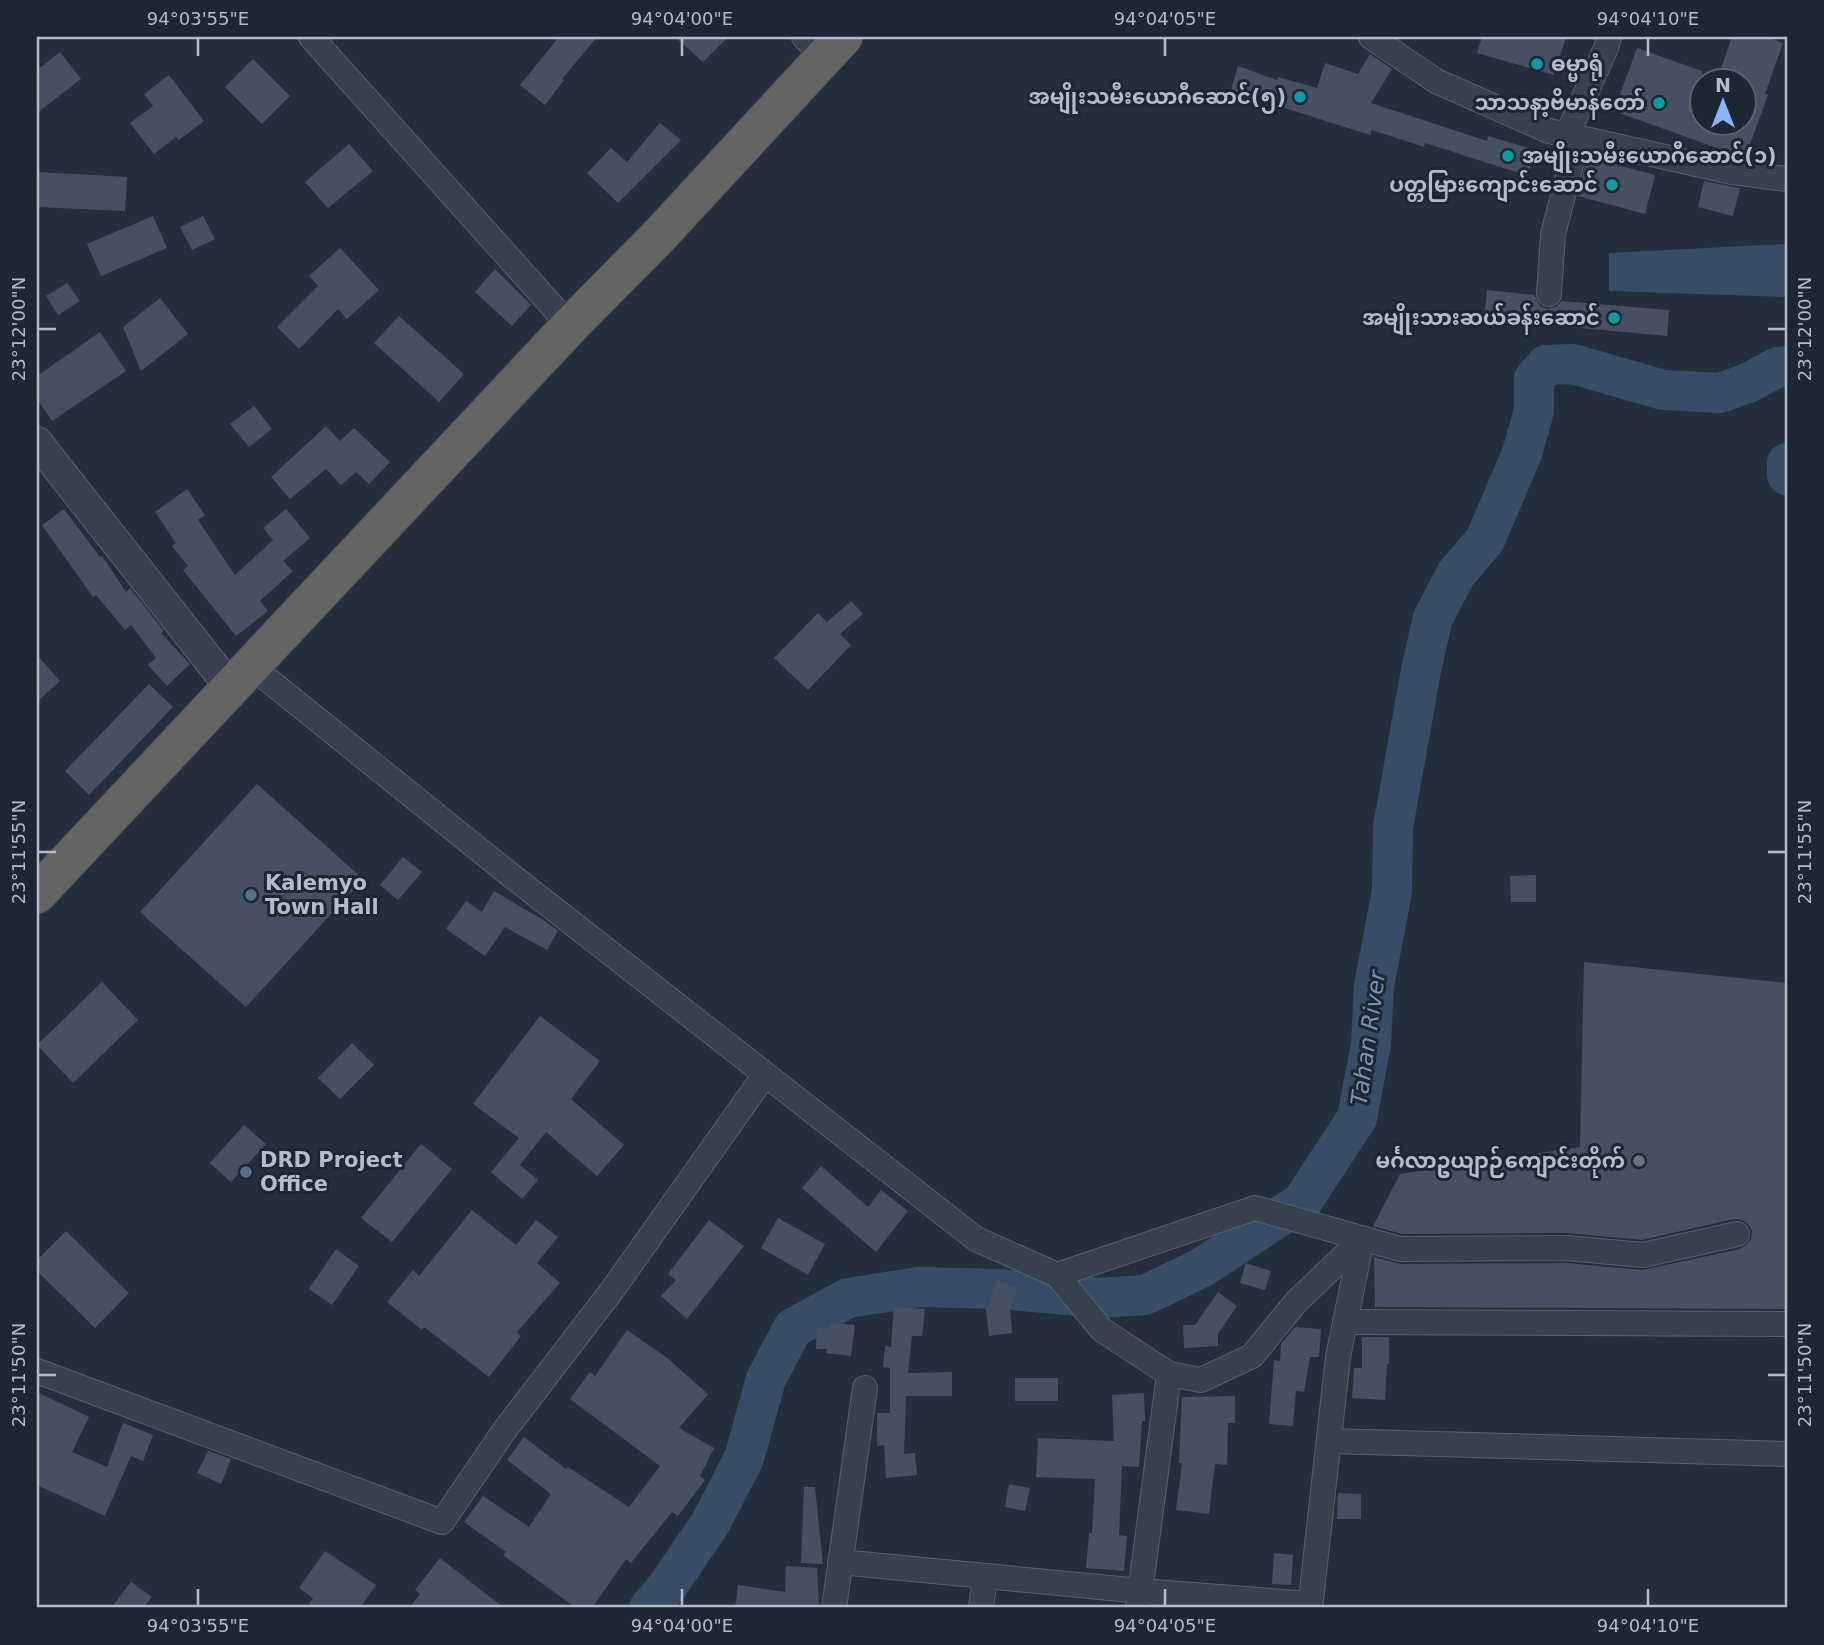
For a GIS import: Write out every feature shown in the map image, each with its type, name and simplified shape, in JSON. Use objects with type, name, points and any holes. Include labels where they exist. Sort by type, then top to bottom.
[{"type":"highway","points":[[37,894],[570,326],[658,237],[824,43]]},
{"type":"street","points":[[311,37],[570,326]]},
{"type":"street","points":[[1371,37],[1436,81],[1549,131],[1732,172],[1787,179]]},
{"type":"street","points":[[1549,293],[1553,234],[1573,157],[1567,135],[1609,37]]},
{"type":"street","points":[[42,459],[241,677],[976,1239],[1057,1275],[1102,1330],[1169,1374],[1201,1380],[1252,1356],[1296,1302],[1362,1239]]},
{"type":"street","points":[[37,1371],[442,1522],[504,1431],[613,1289],[764,1076]]},
{"type":"street","points":[[1057,1275],[1255,1208],[1400,1249],[1567,1248],[1643,1255],[1738,1234]]},
{"type":"street","points":[[840,1562],[985,1576],[1140,1600],[1310,1606],[1338,1357],[1362,1239]]},
{"type":"street","points":[[1345,1322],[1787,1324]]},
{"type":"street","points":[[1140,1600],[1169,1374]]},
{"type":"street","points":[[834,1608],[865,1388]]},
{"type":"street","points":[[1329,1441],[1787,1454]]},
{"type":"street","points":[[981,1608],[985,1576]]},
{"type":"water","points":[[1787,244],[1787,297],[1609,291],[1609,253]]},
{"type":"building","points":[[559,37],[597,37],[562,79],[564,80],[545,105],[520,85]]},
{"type":"building","points":[[675,37],[728,37],[703,62]]},
{"type":"building","name":"ဓမ္မာရုံ","points":[[1482,37],[1566,37],[1554,75],[1477,53]]},
{"type":"building","name":"သာသနာ့ဗိမာန်တော်","points":[[1732,37],[1765,37],[1783,43],[1758,122],[1758,66],[1722,66]]},
{"type":"building","name":"သာသနာ့ဗိမာန်တော်","points":[[1637,48],[1688,66],[1688,136],[1753,136],[1745,158],[1614,111]]},
{"type":"building","points":[[60,52],[81,79],[37,113],[37,70]]},
{"type":"building","points":[[1370,54],[1392,69],[1371,103],[1487,141],[1488,136],[1535,150],[1528,176],[1425,143],[1424,147],[1372,130],[1370,135],[1230,93],[1238,66],[1277,80],[1278,77],[1317,88],[1325,63],[1358,74]]},
{"type":"building","points":[[253,59],[290,96],[262,124],[225,87]]},
{"type":"building","points":[[169,75],[204,121],[154,154],[130,123],[153,106],[144,94]]},
{"type":"building","points":[[660,123],[681,140],[618,203],[587,173],[611,148],[627,162]]},
{"type":"building","points":[[349,144],[373,171],[328,208],[305,182]]},
{"type":"building","name":"ပတ္တမြားကျောင်းဆောင်","points":[[1587,157],[1655,175],[1645,214],[1578,196]]},
{"type":"building","points":[[37,172],[127,177],[125,211],[37,207]]},
{"type":"building","points":[[1704,181],[1740,188],[1733,216],[1698,207]]},
{"type":"building","points":[[153,216],[167,248],[101,276],[87,244]]},
{"type":"building","points":[[203,216],[215,239],[192,250],[180,227]]},
{"type":"building","points":[[340,248],[379,290],[347,319],[338,309],[299,349],[277,327],[318,286],[309,276]]},
{"type":"building","points":[[495,269],[531,305],[512,326],[475,292]]},
{"type":"building","points":[[67,283],[80,301],[58,315],[46,296]]},
{"type":"building","points":[[1487,290],[1534,295],[1540,306],[1547,309],[1556,307],[1562,301],[1669,310],[1667,336],[1484,319]]},
{"type":"building","points":[[160,298],[188,334],[141,371],[123,327]]},
{"type":"building","points":[[399,316],[464,374],[439,402],[374,343]]},
{"type":"building","points":[[100,332],[126,371],[52,421],[37,399],[37,376]]},
{"type":"building","points":[[254,406],[272,429],[249,447],[230,424]]},
{"type":"building","points":[[326,426],[340,441],[354,428],[390,462],[369,484],[356,472],[341,485],[326,469],[290,499],[271,477]]},
{"type":"building","points":[[187,489],[205,515],[198,520],[235,575],[273,540],[263,528],[286,509],[310,538],[283,561],[293,571],[260,601],[268,611],[236,636],[183,570],[188,566],[172,546],[176,543],[155,512]]},
{"type":"building","points":[[64,509],[100,557],[102,556],[126,592],[130,588],[164,631],[161,633],[190,664],[167,686],[148,665],[156,658],[131,625],[125,630],[96,595],[93,597],[42,525]]},
{"type":"building","points":[[851,601],[863,614],[840,634],[851,645],[808,690],[774,658],[818,613],[827,622]]},
{"type":"building","points":[[37,655],[60,681],[37,702]]},
{"type":"building","points":[[149,684],[173,707],[89,795],[65,771]]},
{"type":"building","name":"Kalemyo Town Hall","points":[[257,784],[363,879],[246,1007],[140,912]]},
{"type":"building","points":[[403,857],[422,872],[398,900],[380,885]]},
{"type":"building","points":[[1536,875],[1536,902],[1511,902],[1510,876]]},
{"type":"building","points":[[494,891],[558,931],[547,950],[505,927],[485,956],[446,929],[466,901],[482,912]]},
{"type":"building","name":"မင်္ဂလာဥယျာဉ်ကျောင်းတိုက်","points":[[1584,962],[1787,983],[1787,1309],[1375,1307],[1374,1257],[1400,1264],[1566,1263],[1642,1270],[1740,1249],[1751,1239],[1752,1231],[1748,1224],[1734,1219],[1642,1240],[1567,1233],[1402,1234],[1373,1226],[1400,1174],[1580,1147]]},
{"type":"building","points":[[102,982],[138,1020],[73,1083],[37,1045]]},
{"type":"building","points":[[540,1016],[600,1061],[571,1099],[624,1145],[597,1176],[546,1132],[520,1165],[538,1180],[522,1199],[491,1172],[519,1138],[473,1104]]},
{"type":"building","points":[[352,1043],[374,1065],[340,1099],[318,1078]]},
{"type":"building","points":[[244,1125],[266,1144],[231,1182],[210,1163]]},
{"type":"building","points":[[421,1144],[452,1169],[392,1242],[361,1218]]},
{"type":"building","points":[[821,1166],[868,1207],[881,1190],[908,1211],[876,1252],[802,1188]]},
{"type":"building","points":[[472,1210],[516,1245],[536,1220],[558,1237],[537,1263],[560,1283],[517,1332],[521,1336],[489,1377],[387,1302],[413,1270],[419,1276]]},
{"type":"building","points":[[778,1218],[825,1244],[808,1275],[761,1248]]},
{"type":"building","points":[[709,1220],[744,1246],[687,1319],[661,1296],[676,1280],[668,1274]]},
{"type":"building","points":[[66,1231],[129,1293],[95,1328],[37,1271],[37,1260]]},
{"type":"building","points":[[336,1249],[359,1266],[332,1305],[309,1289]]},
{"type":"building","points":[[1246,1263],[1271,1271],[1265,1290],[1240,1283]]},
{"type":"building","points":[[997,1280],[1017,1288],[1010,1309],[1012,1333],[989,1336],[986,1309]]},
{"type":"building","points":[[1218,1292],[1237,1306],[1218,1334],[1218,1346],[1184,1348],[1183,1325],[1195,1325]]},
{"type":"building","points":[[894,1307],[925,1309],[922,1336],[912,1336],[908,1373],[952,1372],[952,1396],[906,1396],[904,1454],[915,1453],[917,1475],[886,1478],[884,1445],[877,1446],[877,1413],[890,1413],[890,1368],[883,1367],[885,1346],[891,1347]]},
{"type":"building","points":[[830,1323],[855,1325],[851,1356],[826,1353],[827,1349],[816,1349],[817,1328],[829,1329]]},
{"type":"building","points":[[1295,1327],[1321,1329],[1319,1357],[1310,1357],[1304,1392],[1296,1391],[1293,1426],[1269,1424],[1274,1360],[1280,1361],[1281,1344]]},
{"type":"building","points":[[627,1330],[666,1357],[708,1394],[679,1428],[714,1448],[700,1476],[705,1480],[678,1516],[672,1512],[631,1563],[626,1559],[592,1608],[576,1608],[503,1555],[506,1552],[464,1522],[483,1496],[529,1527],[551,1494],[507,1460],[524,1437],[566,1469],[568,1467],[629,1507],[660,1466],[570,1399],[590,1372],[595,1376]]},
{"type":"building","points":[[1362,1337],[1389,1337],[1385,1400],[1352,1398],[1354,1368],[1362,1368]]},
{"type":"building","points":[[1015,1378],[1058,1378],[1058,1401],[1015,1401]]},
{"type":"building","points":[[37,1392],[89,1417],[72,1452],[107,1467],[123,1423],[153,1435],[143,1461],[131,1456],[105,1516],[37,1485]]},
{"type":"building","points":[[1144,1393],[1145,1421],[1142,1421],[1139,1467],[1122,1466],[1119,1535],[1127,1536],[1124,1571],[1086,1568],[1089,1533],[1092,1533],[1095,1479],[1036,1477],[1038,1438],[1114,1441],[1112,1395]]},
{"type":"building","points":[[1235,1396],[1235,1423],[1228,1423],[1227,1465],[1215,1464],[1209,1514],[1176,1510],[1182,1463],[1179,1463],[1182,1397]]},
{"type":"building","points":[[208,1451],[231,1459],[221,1484],[197,1473]]},
{"type":"building","points":[[1009,1484],[1030,1488],[1025,1511],[1005,1507]]},
{"type":"building","points":[[804,1487],[815,1487],[823,1564],[801,1563]]},
{"type":"building","points":[[1338,1493],[1361,1494],[1361,1519],[1337,1519]]},
{"type":"building","points":[[325,1551],[376,1585],[360,1608],[307,1608],[313,1598],[299,1588]]},
{"type":"building","points":[[1274,1553],[1293,1555],[1291,1585],[1272,1584]]},
{"type":"building","points":[[440,1558],[504,1608],[409,1608],[420,1594],[415,1590]]},
{"type":"building","points":[[786,1566],[817,1568],[819,1608],[735,1608],[738,1585],[785,1592]]},
{"type":"building","points":[[131,1582],[152,1597],[143,1608],[111,1608]]},
{"type":"waterway","name":"Tahan River","points":[[649,1608],[667,1587],[711,1522],[744,1458],[766,1379],[793,1328],[848,1298],[919,1287],[999,1289],[1099,1298],[1145,1295],[1201,1268],[1302,1202],[1357,1118],[1371,1044],[1374,986],[1392,891],[1393,827],[1433,618],[1456,574],[1485,540],[1522,453],[1534,411],[1534,379],[1546,365],[1573,364],[1663,390],[1720,393],[1748,383],[1778,367],[1787,366]]},
{"type":"waterway","name":"Tahan River","points":[[1787,463],[1787,475]]},
{"type":"place","name":"ဓမ္မာရုံ","points":[[1537,64]]},
{"type":"place","name":"အမျိုးသမီးယောဂီဆောင်(၅)","points":[[1300,97]]},
{"type":"place","name":"သာသနာ့ဗိမာန်တော်","points":[[1659,103]]},
{"type":"place","name":"အမျိုးသမီးယောဂီဆောင်(၁)","points":[[1508,156]]},
{"type":"place","name":"ပတ္တမြားကျောင်းဆောင်","points":[[1612,185]]},
{"type":"place","name":"အမျိုးသားဆယ်ခန်းဆောင်","points":[[1614,318]]},
{"type":"place","name":"Kalemyo Town Hall","points":[[251,895]]},
{"type":"place","name":"မင်္ဂလာဥယျာဉ်ကျောင်းတိုက်","points":[[1639,1161]]},
{"type":"place","name":"DRD Project Office","points":[[246,1172]]}]
